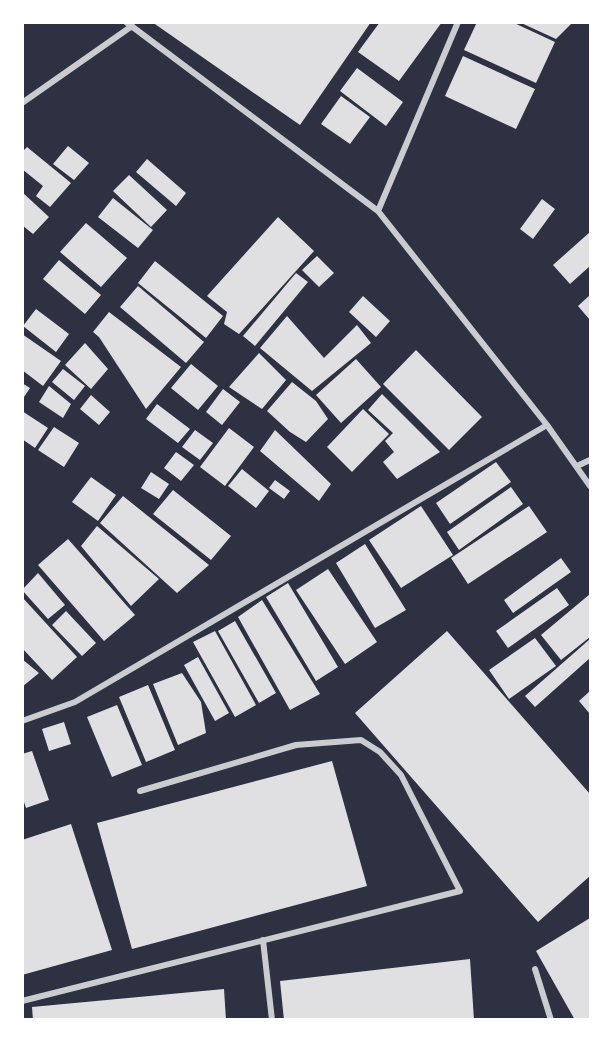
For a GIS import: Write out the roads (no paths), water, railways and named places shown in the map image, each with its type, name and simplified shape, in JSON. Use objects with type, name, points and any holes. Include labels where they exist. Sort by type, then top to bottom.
[{"type":"street","points":[[378,212],[458,23]]},
{"type":"street","points":[[22,103],[129,24],[378,212],[547,425],[591,486]]},
{"type":"street","points":[[22,721],[75,702],[547,425]]},
{"type":"street","points":[[577,466],[591,460]]},
{"type":"street","points":[[22,1001],[460,891],[401,775],[380,752],[361,740],[296,745],[140,790]]},
{"type":"street","points":[[263,940],[273,1020]]},
{"type":"street","points":[[534,969],[551,1020]]}]
